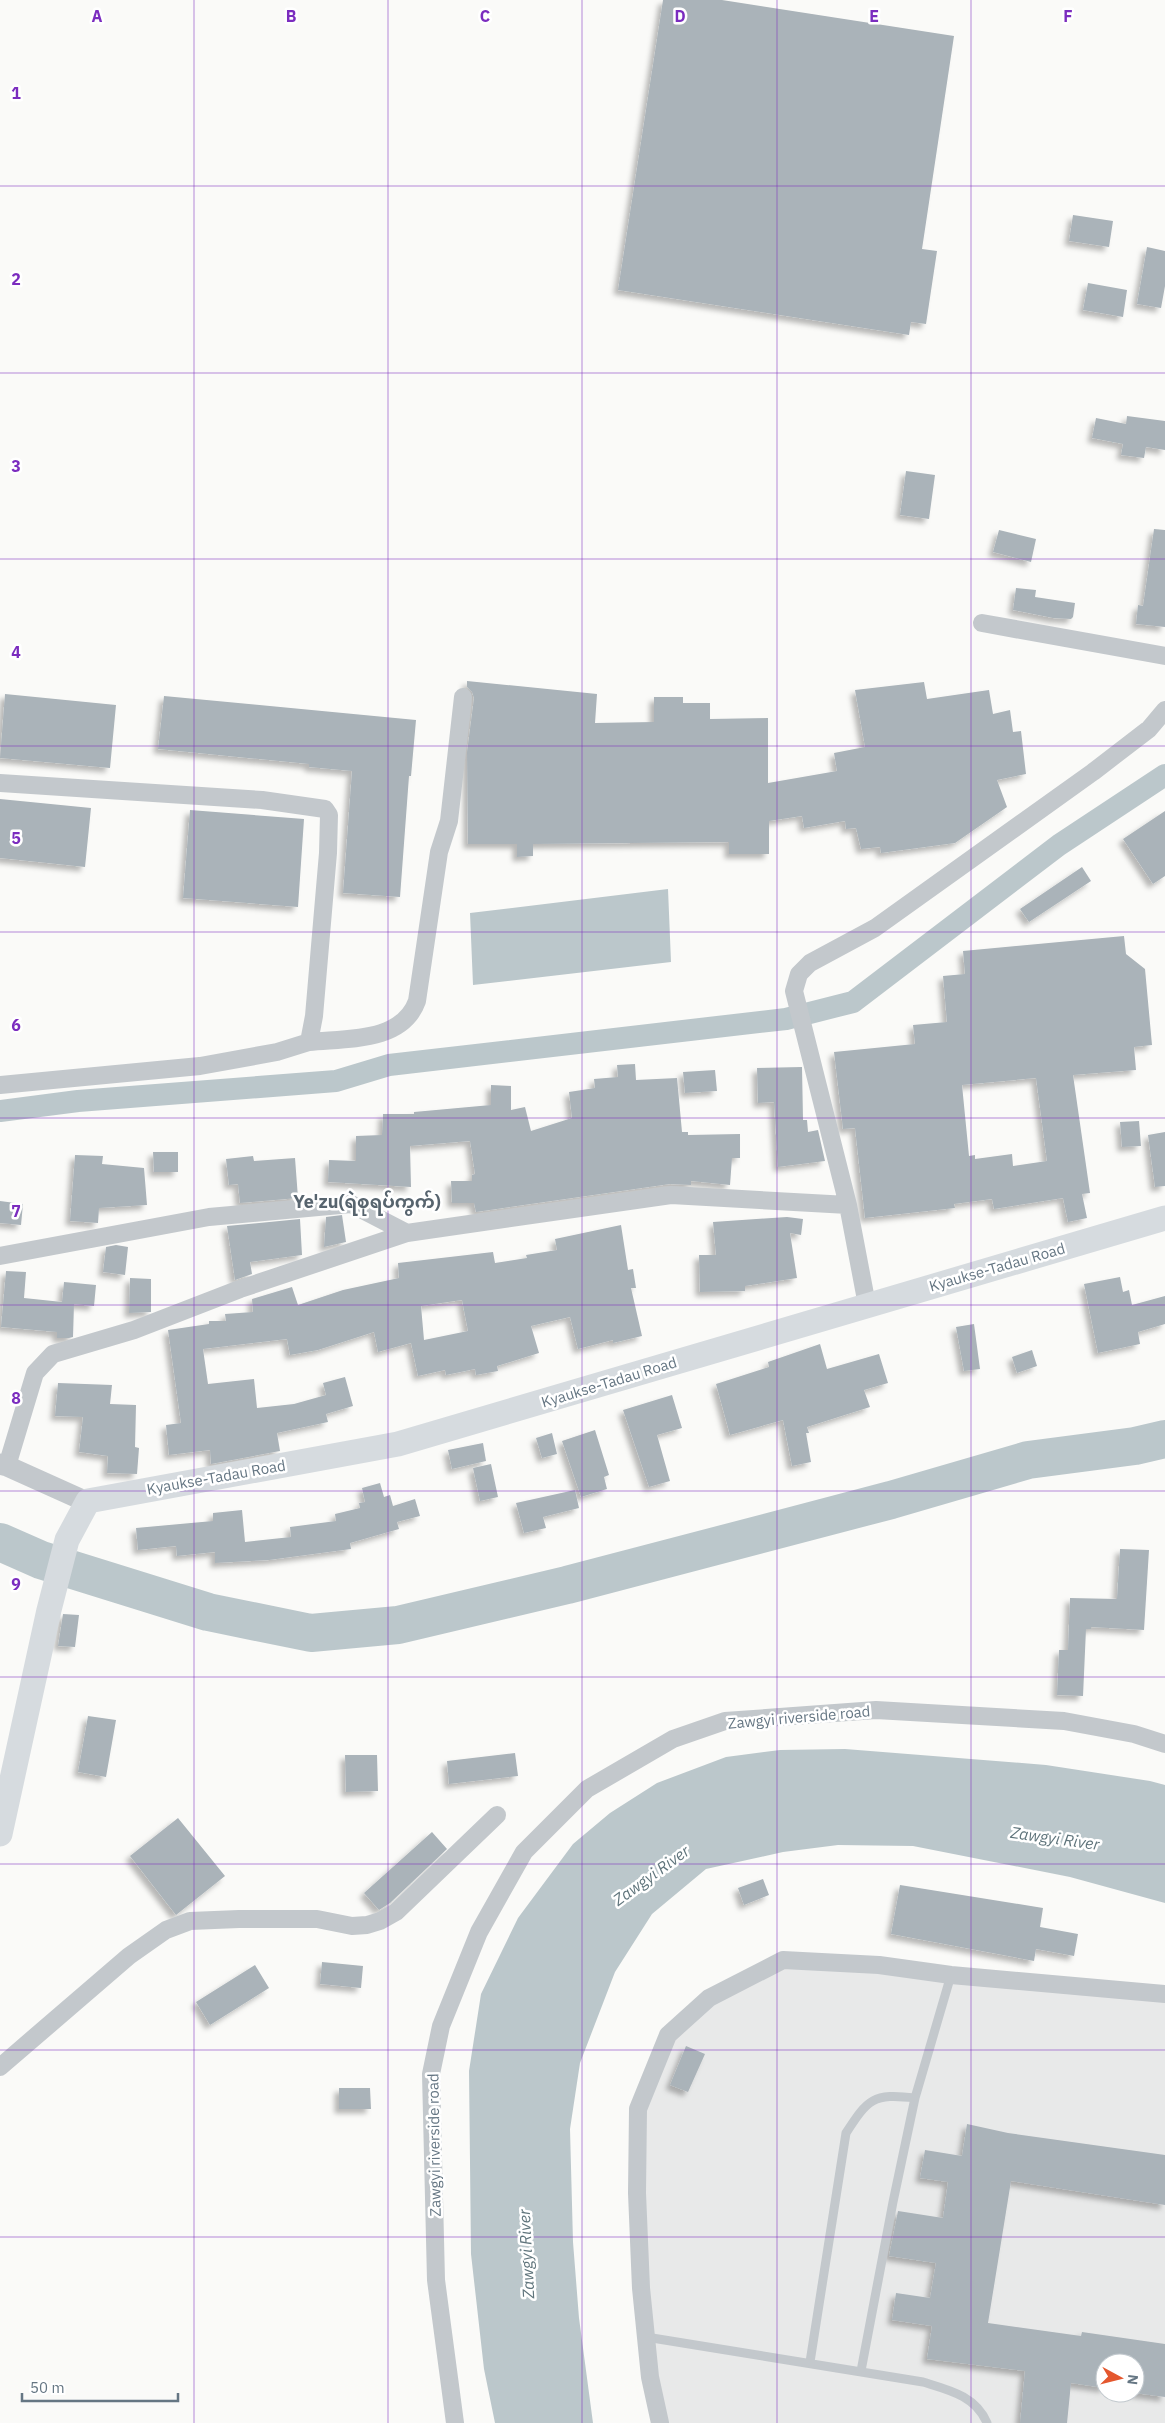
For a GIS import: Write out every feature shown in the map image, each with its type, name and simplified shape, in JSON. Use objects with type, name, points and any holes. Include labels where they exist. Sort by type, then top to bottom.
[{"type":"main road","name":"Kyaukse-Tadau Road","points":[[87,1502],[398,1444],[1165,1218]]},
{"type":"main road","points":[[0,1834],[49,1610],[67,1540],[87,1502]]},
{"type":"street","points":[[982,623],[1165,656]]},
{"type":"street","points":[[0,1085],[200,1066],[277,1052],[309,1042],[380,1034],[396,1027],[414,1011],[417,1001],[439,852],[449,821],[462,697]]},
{"type":"street","points":[[867,1305],[848,1205],[794,991],[799,974],[810,963],[883,923],[1093,772],[1149,730],[1165,710]]},
{"type":"street","points":[[0,783],[262,800],[325,809],[330,815],[328,853],[314,1016],[309,1042]]},
{"type":"street","points":[[87,1502],[4,1465],[35,1373],[53,1354],[134,1330],[240,1289],[406,1233],[671,1195],[848,1205]]},
{"type":"street","points":[[0,1256],[210,1217],[351,1204],[406,1233]]},
{"type":"street","name":"Zawgyi riverside road","points":[[455,2423],[436,2280],[431,2074],[441,2026],[479,1932],[524,1852],[587,1789],[673,1739],[725,1722],[734,1721],[876,1710],[1064,1721],[1134,1734],[1165,1744]]},
{"type":"street","points":[[0,2067],[128,1956],[166,1930],[190,1921],[317,1919],[352,1926],[380,1921],[396,1912],[497,1815]]},
{"type":"street","points":[[660,2423],[650,2377],[641,2288],[637,2193],[638,2109],[668,2035],[709,1998],[782,1960],[879,1965],[951,1975],[1165,1994]]},
{"type":"lane","points":[[861,2371],[891,2211],[915,2098],[951,1975]]},
{"type":"lane","points":[[810,2362],[846,2133],[864,2105],[890,2095],[915,2098]]},
{"type":"lane","points":[[646,2337],[810,2362],[923,2382],[964,2395],[984,2414],[987,2423]]},
{"type":"shaded area","points":[[783,1960],[1165,1991],[1165,2423],[663,2423],[646,2337],[638,2109],[668,2035]]},
{"type":"water","points":[[668,889],[671,962],[473,985],[470,913]]},
{"type":"water","name":"Zawgyi River","points":[[845,1749],[1046,1765],[1165,1785],[1165,1903],[1070,1877],[913,1846],[838,1845],[783,1852],[706,1869],[652,1914],[615,1972],[580,2063],[570,2129],[573,2242],[579,2318],[593,2423],[495,2423],[484,2369],[471,2254],[469,2071],[481,1994],[518,1918],[573,1844],[610,1813],[657,1783],[726,1757],[780,1750]]},
{"type":"building","points":[[663,0],[722,0],[954,36],[922,249],[937,251],[926,324],[911,322],[909,335],[618,290]]},
{"type":"building","points":[[1073,215],[1113,221],[1109,247],[1069,241]]},
{"type":"building","points":[[1147,247],[1165,251],[1165,286],[1161,308],[1137,304]]},
{"type":"building","points":[[1088,283],[1127,290],[1123,317],[1083,310]]},
{"type":"building","points":[[1127,416],[1165,421],[1165,450],[1146,447],[1144,458],[1121,455],[1123,444],[1092,438],[1096,418],[1126,424]]},
{"type":"building","points":[[906,471],[935,475],[929,519],[900,515]]},
{"type":"building","points":[[1154,529],[1165,530],[1165,627],[1136,624],[1138,605],[1143,606]]},
{"type":"building","points":[[999,530],[1036,539],[1031,562],[993,552]]},
{"type":"building","points":[[1016,588],[1036,590],[1035,597],[1075,603],[1073,617],[1071,619],[1053,618],[1013,610]]},
{"type":"building","points":[[467,681],[597,694],[595,723],[654,722],[654,697],[683,697],[683,703],[710,703],[710,719],[768,718],[768,783],[837,771],[834,753],[865,747],[855,690],[924,682],[927,699],[989,690],[993,714],[1010,710],[1013,732],[1021,731],[1026,774],[997,780],[1007,807],[955,843],[881,853],[880,847],[861,849],[856,828],[846,829],[845,821],[804,828],[802,816],[769,821],[769,854],[729,854],[729,842],[533,844],[533,856],[517,857],[517,844],[468,844],[467,752],[474,698],[472,692],[467,687]]},
{"type":"building","points":[[5,694],[116,705],[110,768],[0,758]]},
{"type":"building","points":[[164,696],[416,720],[411,776],[409,776],[400,897],[343,893],[352,771],[309,767],[309,764],[158,749]]},
{"type":"building","points":[[0,799],[91,808],[85,867],[0,858]]},
{"type":"building","points":[[190,810],[304,819],[298,907],[183,898]]},
{"type":"building","points":[[1165,811],[1165,876],[1153,884],[1123,839]]},
{"type":"building","points":[[1082,867],[1091,881],[1029,922],[1020,909]]},
{"type":"building","points":[[1124,936],[1126,954],[1145,969],[1152,1045],[1134,1047],[1136,1070],[1073,1075],[1090,1193],[1082,1194],[1087,1218],[1068,1222],[1063,1198],[994,1209],[992,1199],[954,1204],[955,1208],[865,1218],[855,1128],[843,1129],[834,1052],[915,1044],[913,1025],[947,1022],[943,976],[965,974],[963,951]],"holes":[[[1036,1078],[1047,1161],[1013,1166],[1012,1154],[975,1159],[975,1155],[969,1156],[962,1085]]]},
{"type":"building","points":[[635,1064],[636,1080],[677,1078],[682,1132],[688,1132],[688,1135],[740,1134],[740,1158],[732,1158],[730,1185],[691,1181],[691,1185],[670,1184],[476,1212],[474,1203],[452,1203],[451,1181],[472,1181],[472,1175],[475,1174],[470,1141],[410,1146],[411,1187],[328,1182],[329,1160],[356,1161],[356,1136],[382,1135],[383,1114],[414,1114],[414,1112],[491,1105],[491,1085],[511,1086],[511,1110],[525,1107],[531,1131],[572,1118],[569,1092],[595,1088],[594,1079],[618,1077],[617,1065]]},
{"type":"building","points":[[802,1067],[803,1120],[807,1120],[808,1132],[818,1130],[825,1161],[778,1167],[774,1102],[758,1103],[757,1068]]},
{"type":"building","points":[[715,1070],[717,1091],[685,1093],[683,1072]]},
{"type":"building","points":[[1139,1121],[1141,1146],[1122,1147],[1120,1122]]},
{"type":"building","points":[[1165,1132],[1165,1186],[1155,1187],[1148,1135]]},
{"type":"building","points":[[153,1152],[178,1152],[178,1172],[154,1172]]},
{"type":"building","points":[[75,1155],[103,1156],[102,1164],[144,1168],[147,1205],[99,1208],[98,1223],[70,1221]]},
{"type":"building","points":[[253,1156],[254,1161],[295,1158],[298,1198],[240,1203],[238,1184],[229,1185],[226,1159]]},
{"type":"building","points":[[0,1201],[23,1204],[21,1225],[0,1223]]},
{"type":"building","points":[[342,1215],[346,1242],[324,1247],[326,1217]]},
{"type":"building","points":[[787,1217],[803,1219],[801,1235],[790,1233],[797,1278],[745,1286],[745,1291],[700,1292],[699,1255],[716,1255],[713,1222]]},
{"type":"building","points":[[300,1219],[302,1255],[250,1262],[252,1274],[235,1280],[227,1226]]},
{"type":"building","points":[[621,1225],[628,1270],[633,1269],[636,1288],[631,1288],[642,1336],[613,1343],[613,1340],[578,1349],[570,1317],[531,1326],[539,1353],[497,1366],[498,1371],[476,1375],[475,1369],[446,1375],[445,1370],[418,1376],[411,1343],[378,1352],[374,1332],[318,1350],[290,1355],[287,1339],[203,1349],[208,1384],[254,1379],[257,1408],[294,1404],[326,1395],[323,1383],[345,1377],[353,1406],[326,1414],[328,1422],[277,1433],[280,1451],[211,1464],[210,1450],[169,1455],[166,1425],[181,1423],[168,1330],[209,1324],[209,1321],[226,1321],[225,1314],[253,1312],[252,1299],[292,1287],[298,1305],[343,1290],[399,1278],[398,1263],[493,1252],[495,1263],[527,1258],[526,1255],[557,1250],[555,1239]],"holes":[[[462,1300],[468,1331],[424,1340],[421,1306]]]},
{"type":"building","points":[[116,1245],[128,1247],[125,1275],[103,1272],[106,1247]]},
{"type":"building","points":[[6,1271],[26,1272],[24,1298],[62,1302],[64,1282],[96,1285],[94,1306],[74,1304],[73,1337],[69,1338],[57,1338],[57,1332],[1,1327]]},
{"type":"building","points":[[1120,1277],[1123,1292],[1129,1290],[1132,1305],[1165,1296],[1165,1324],[1138,1332],[1140,1344],[1098,1353],[1084,1284]]},
{"type":"building","points":[[130,1278],[151,1279],[151,1312],[129,1313]]},
{"type":"building","points":[[974,1324],[980,1369],[964,1371],[956,1327]]},
{"type":"building","points":[[820,1344],[827,1369],[879,1354],[888,1383],[864,1390],[870,1407],[807,1427],[809,1433],[806,1433],[811,1462],[792,1466],[783,1420],[730,1435],[716,1384],[769,1367],[768,1362]]},
{"type":"building","points":[[1032,1350],[1037,1366],[1017,1373],[1012,1357]]},
{"type":"building","points":[[58,1383],[112,1385],[110,1404],[136,1405],[135,1447],[139,1448],[137,1474],[107,1473],[108,1456],[79,1452],[83,1417],[55,1416]]},
{"type":"building","points":[[672,1395],[682,1428],[657,1435],[670,1481],[649,1487],[623,1410]]},
{"type":"building","points":[[595,1430],[609,1475],[604,1477],[607,1489],[581,1497],[562,1441]]},
{"type":"building","points":[[552,1433],[557,1454],[542,1458],[536,1438]]},
{"type":"building","points":[[483,1443],[486,1461],[452,1469],[448,1450]]},
{"type":"building","points":[[491,1464],[498,1497],[480,1501],[473,1468]]},
{"type":"building","points":[[380,1483],[384,1497],[390,1495],[393,1506],[415,1499],[420,1516],[397,1522],[399,1529],[350,1543],[351,1549],[269,1560],[215,1563],[215,1552],[177,1556],[176,1546],[138,1550],[136,1528],[213,1521],[213,1513],[242,1510],[245,1542],[291,1537],[290,1527],[336,1521],[335,1514],[360,1508],[359,1503],[365,1502],[362,1488]]},
{"type":"building","points":[[575,1490],[579,1508],[543,1517],[546,1528],[524,1533],[516,1503]]},
{"type":"building","points":[[1120,1549],[1149,1550],[1144,1630],[1091,1627],[1091,1629],[1086,1629],[1083,1696],[1057,1695],[1059,1650],[1068,1650],[1070,1598],[1117,1599]]},
{"type":"building","points":[[63,1614],[79,1615],[75,1647],[58,1646]]},
{"type":"building","points":[[88,1716],[116,1720],[106,1777],[78,1772]]},
{"type":"building","points":[[515,1753],[518,1776],[449,1784],[447,1761]]},
{"type":"building","points":[[345,1755],[377,1755],[378,1791],[346,1792]]},
{"type":"building","points":[[178,1818],[225,1876],[176,1915],[130,1856]]},
{"type":"building","points":[[432,1832],[447,1849],[390,1903],[379,1910],[364,1893]]},
{"type":"building","points":[[763,1879],[769,1895],[744,1905],[738,1888]]},
{"type":"building","points":[[900,1885],[1043,1908],[1040,1927],[1078,1934],[1074,1956],[1036,1949],[1034,1961],[891,1934]]},
{"type":"building","points":[[322,1962],[363,1966],[361,1988],[320,1984]]},
{"type":"building","points":[[255,1965],[269,1988],[210,2025],[196,2002]]},
{"type":"building","points":[[686,2046],[705,2054],[688,2092],[670,2085]]},
{"type":"building","points":[[339,2088],[370,2088],[371,2109],[339,2109]]},
{"type":"building","points":[[967,2124],[1008,2133],[1165,2155],[1165,2205],[1011,2181],[988,2323],[1081,2336],[1082,2332],[1165,2344],[1165,2397],[1145,2394],[1145,2353],[1095,2353],[1095,2387],[1071,2383],[1067,2423],[1020,2423],[1025,2371],[927,2359],[932,2326],[892,2320],[896,2293],[930,2298],[936,2263],[889,2256],[898,2211],[943,2218],[948,2182],[920,2178],[925,2150],[962,2156]]},
{"type":"waterway","points":[[0,1111],[78,1101],[336,1081],[389,1065],[786,1019],[853,1002],[1059,845],[1165,775]]},
{"type":"waterway","points":[[0,1542],[41,1560],[208,1612],[311,1633],[398,1625],[567,1585],[891,1500],[1028,1460],[1135,1446],[1165,1439]]},
{"type":"district","name":"Ye'zu(ရဲစုရပ်ကွက်)","points":[[367,1201]]}]
